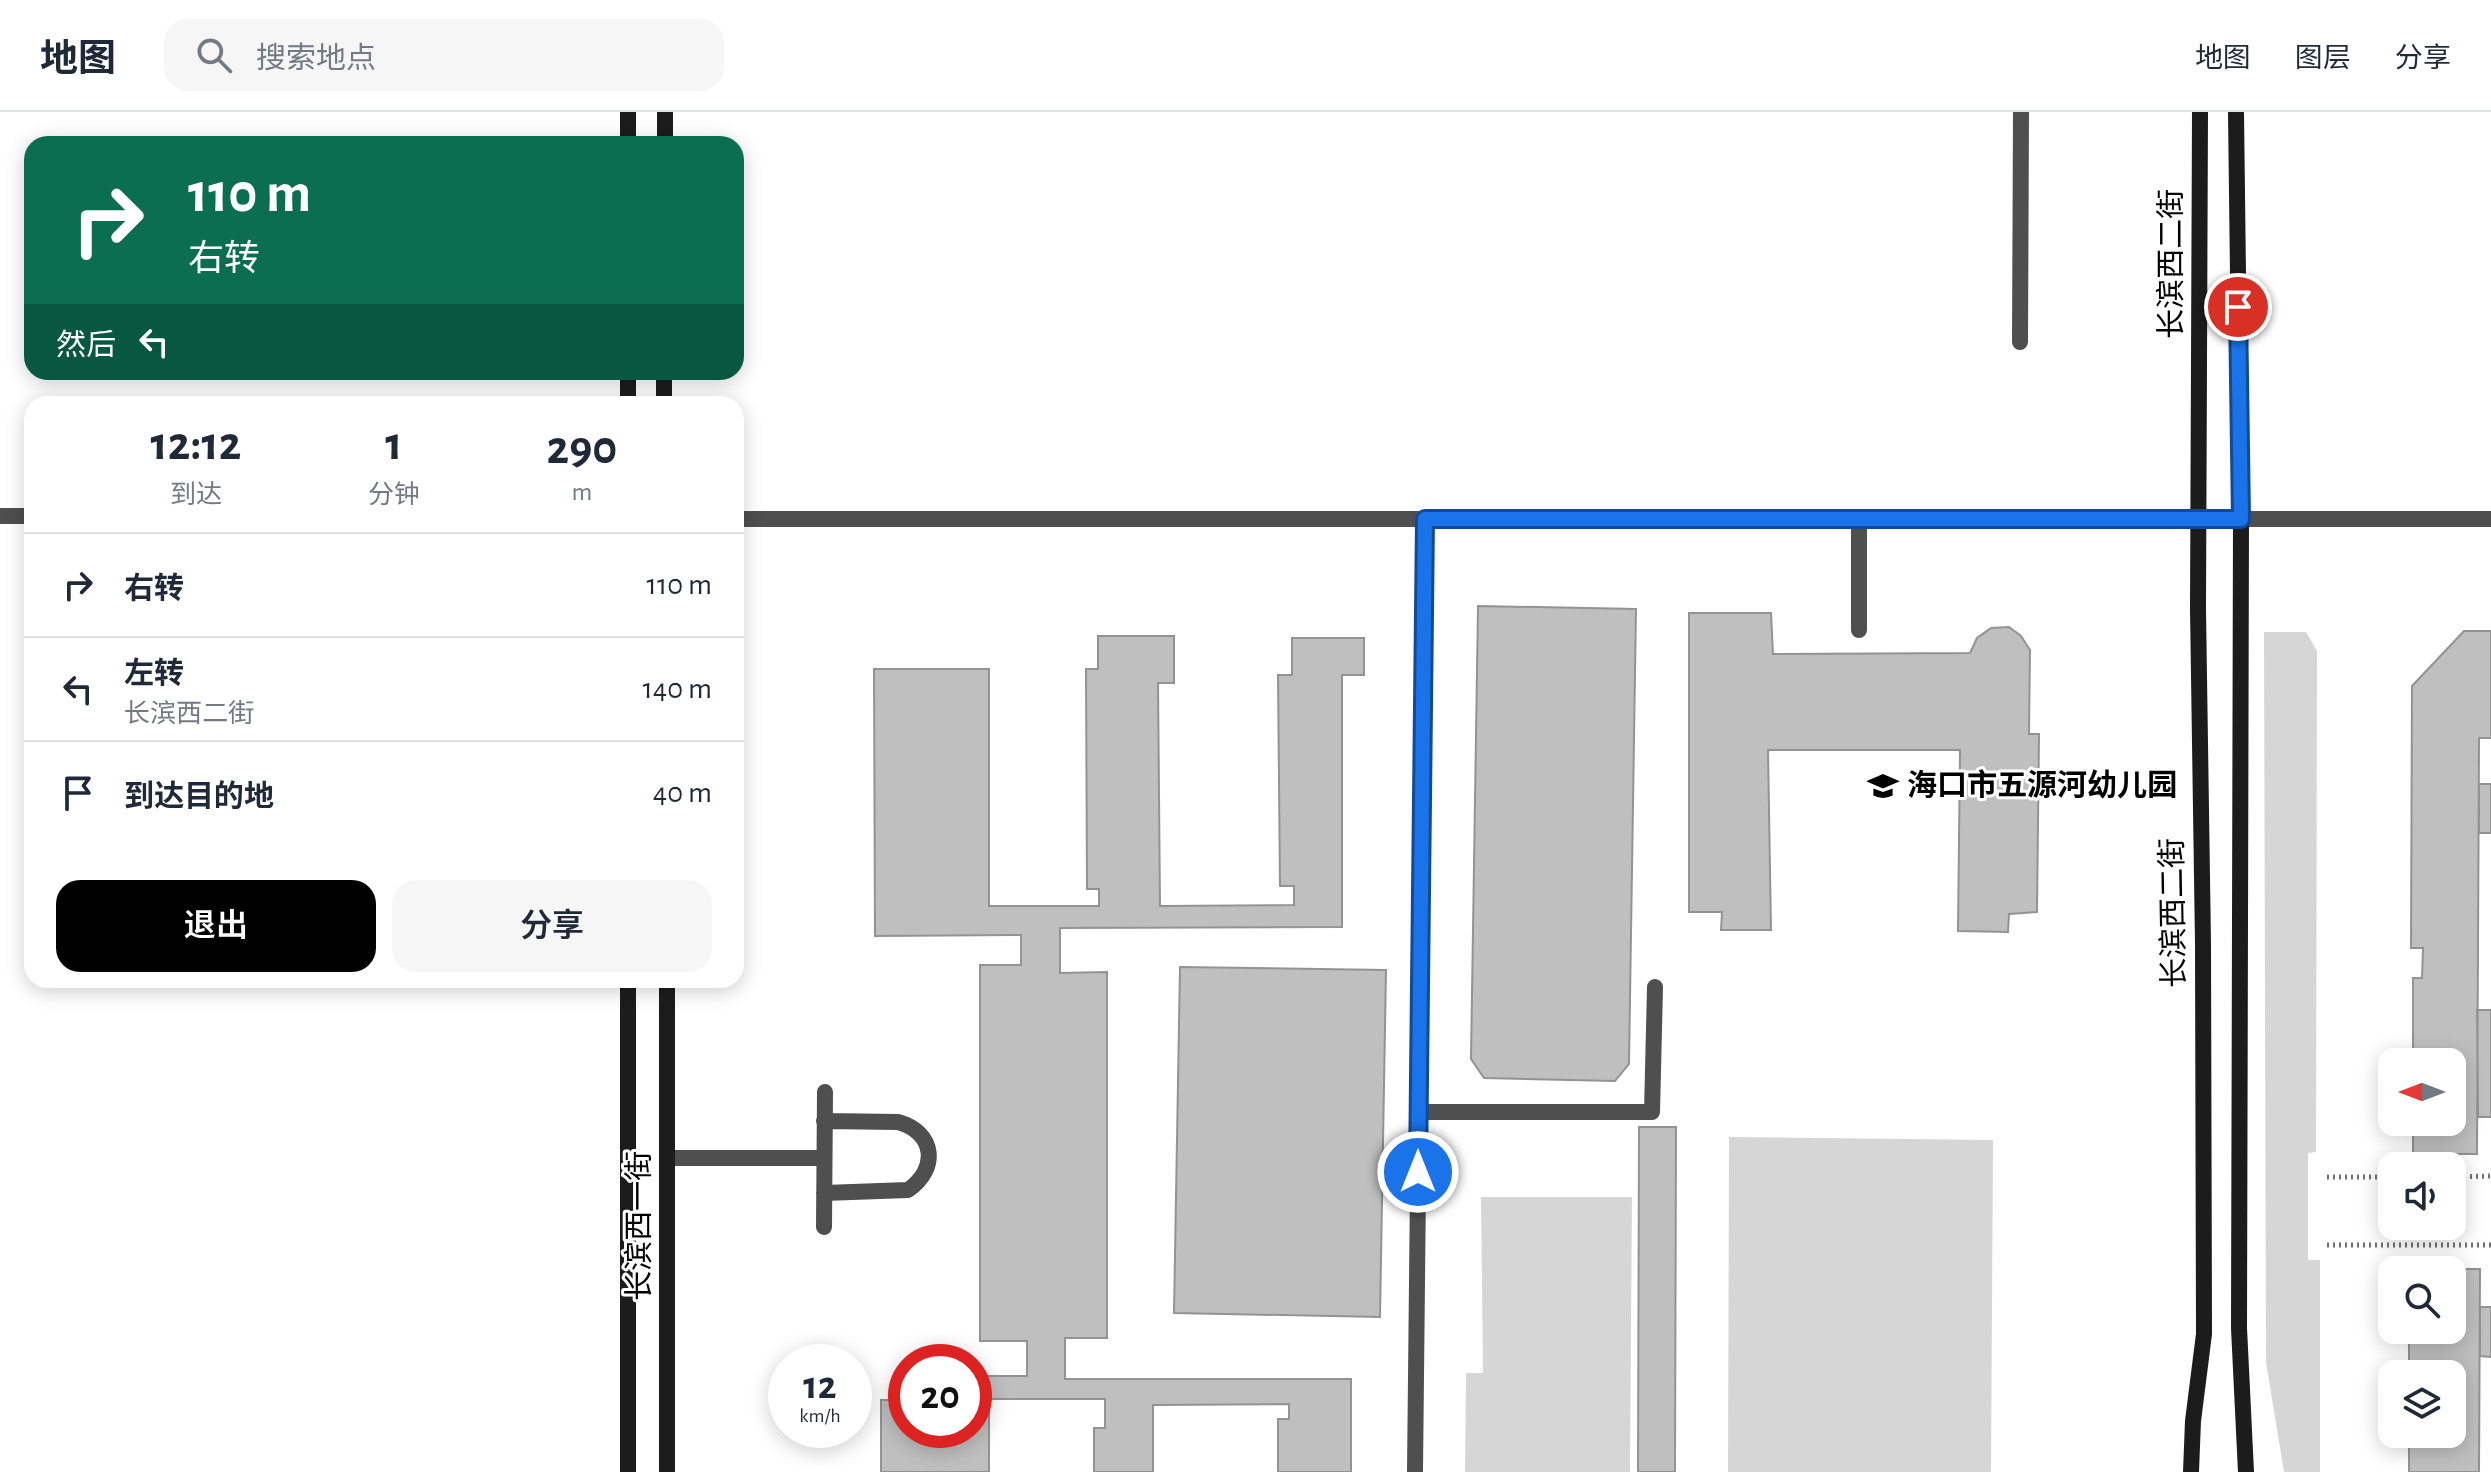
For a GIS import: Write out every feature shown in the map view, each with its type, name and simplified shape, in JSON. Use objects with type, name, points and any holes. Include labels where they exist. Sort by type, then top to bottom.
[{"type":"main road","points":[[628,112],[628,136]]},
{"type":"main road","points":[[665,112],[665,136]]},
{"type":"main road","name":"长滨西二街","points":[[2191,1472],[2193,1421],[2204,1334],[2200,112]]},
{"type":"main road","points":[[2236,112],[2241,519],[2239,1328],[2246,1472]]},
{"type":"main road","name":"长滨西一街","points":[[628,988],[628,1472]]},
{"type":"main road","name":"长滨西一街","points":[[667,988],[667,1472]]},
{"type":"street","points":[[2020,342],[2021,112]]},
{"type":"street","points":[[0,516],[24,516]]},
{"type":"street","points":[[744,519],[2491,519]]},
{"type":"street","points":[[1415,1472],[1425,519]]},
{"type":"street","points":[[1859,520],[1859,630]]},
{"type":"street","points":[[1419,1112],[1652,1112],[1655,987]]},
{"type":"street","points":[[824,1227],[825,1092]]},
{"type":"street","points":[[824,1121],[898,1122],[909,1125],[924,1140],[929,1161],[918,1183],[908,1190],[824,1193]]},
{"type":"street","points":[[669,1158],[824,1158]]},
{"type":"path","points":[[2466,1177],[2491,1176]]},
{"type":"path","points":[[2327,1177],[2378,1177]]},
{"type":"path","points":[[2327,1245],[2491,1245]]},
{"type":"shaded area","points":[[2264,632],[2306,632],[2317,651],[2316,1152],[2308,1153],[2308,1260],[2320,1260],[2320,1472],[2284,1472],[2266,1362]]},
{"type":"shaded area","points":[[1729,1137],[1993,1140],[1991,1472],[1728,1472]]},
{"type":"shaded area","points":[[1481,1197],[1632,1197],[1630,1472],[1465,1472],[1466,1373],[1483,1373]]},
{"type":"building","points":[[1478,606],[1636,609],[1629,1064],[1615,1081],[1484,1078],[1471,1059]]},
{"type":"building","name":"海口市五源河幼儿园","points":[[1689,613],[1771,613],[1773,654],[1970,653],[1977,638],[1991,628],[2009,627],[2021,636],[2030,650],[2029,734],[2039,734],[2037,912],[2009,914],[2008,932],[1958,931],[1960,750],[1768,750],[1771,930],[1721,930],[1722,912],[1689,912]]},
{"type":"building","points":[[2464,631],[2491,631],[2491,738],[2479,738],[2477,1154],[2413,1152],[2413,1136],[2466,1136],[2466,1048],[2413,1048],[2413,978],[2422,978],[2423,948],[2411,948],[2412,686]]},
{"type":"building","points":[[1098,636],[1174,636],[1174,683],[1158,683],[1160,906],[1294,905],[1294,886],[1280,886],[1278,675],[1292,675],[1292,638],[1364,638],[1364,675],[1342,675],[1342,927],[1060,928],[1060,973],[1107,972],[1107,1338],[1065,1338],[1065,1379],[1351,1379],[1351,1472],[1278,1472],[1278,1419],[1289,1419],[1289,1404],[1153,1405],[1153,1472],[1094,1472],[1094,1428],[1105,1428],[1105,1399],[992,1399],[992,1376],[1027,1376],[1027,1341],[980,1341],[980,965],[1021,965],[1021,935],[875,936],[874,669],[989,669],[989,906],[1099,906],[1099,889],[1087,889],[1086,669],[1098,669]]},
{"type":"building","points":[[2479,784],[2491,784],[2491,833],[2479,833]]},
{"type":"building","points":[[1180,967],[1386,970],[1380,1317],[1174,1313]]},
{"type":"building","points":[[2477,1010],[2491,1010],[2491,1117],[2478,1117]]},
{"type":"building","points":[[1639,1127],[1676,1127],[1675,1472],[1638,1472]]},
{"type":"building","points":[[2466,1269],[2480,1269],[2479,1472],[2409,1472],[2409,1448],[2466,1448],[2466,1360],[2409,1360],[2409,1344],[2466,1344]]},
{"type":"building","points":[[2480,1307],[2491,1307],[2491,1357],[2480,1356]]},
{"type":"building","points":[[881,1400],[888,1400],[888,1448],[989,1448],[989,1472],[881,1472]]},
{"type":"place","name":"海口市五源河幼儿园","points":[[1883,786]]},
{"type":"route","points":[[1418,1172],[1425,519],[2241,519],[2238,307]]}]
